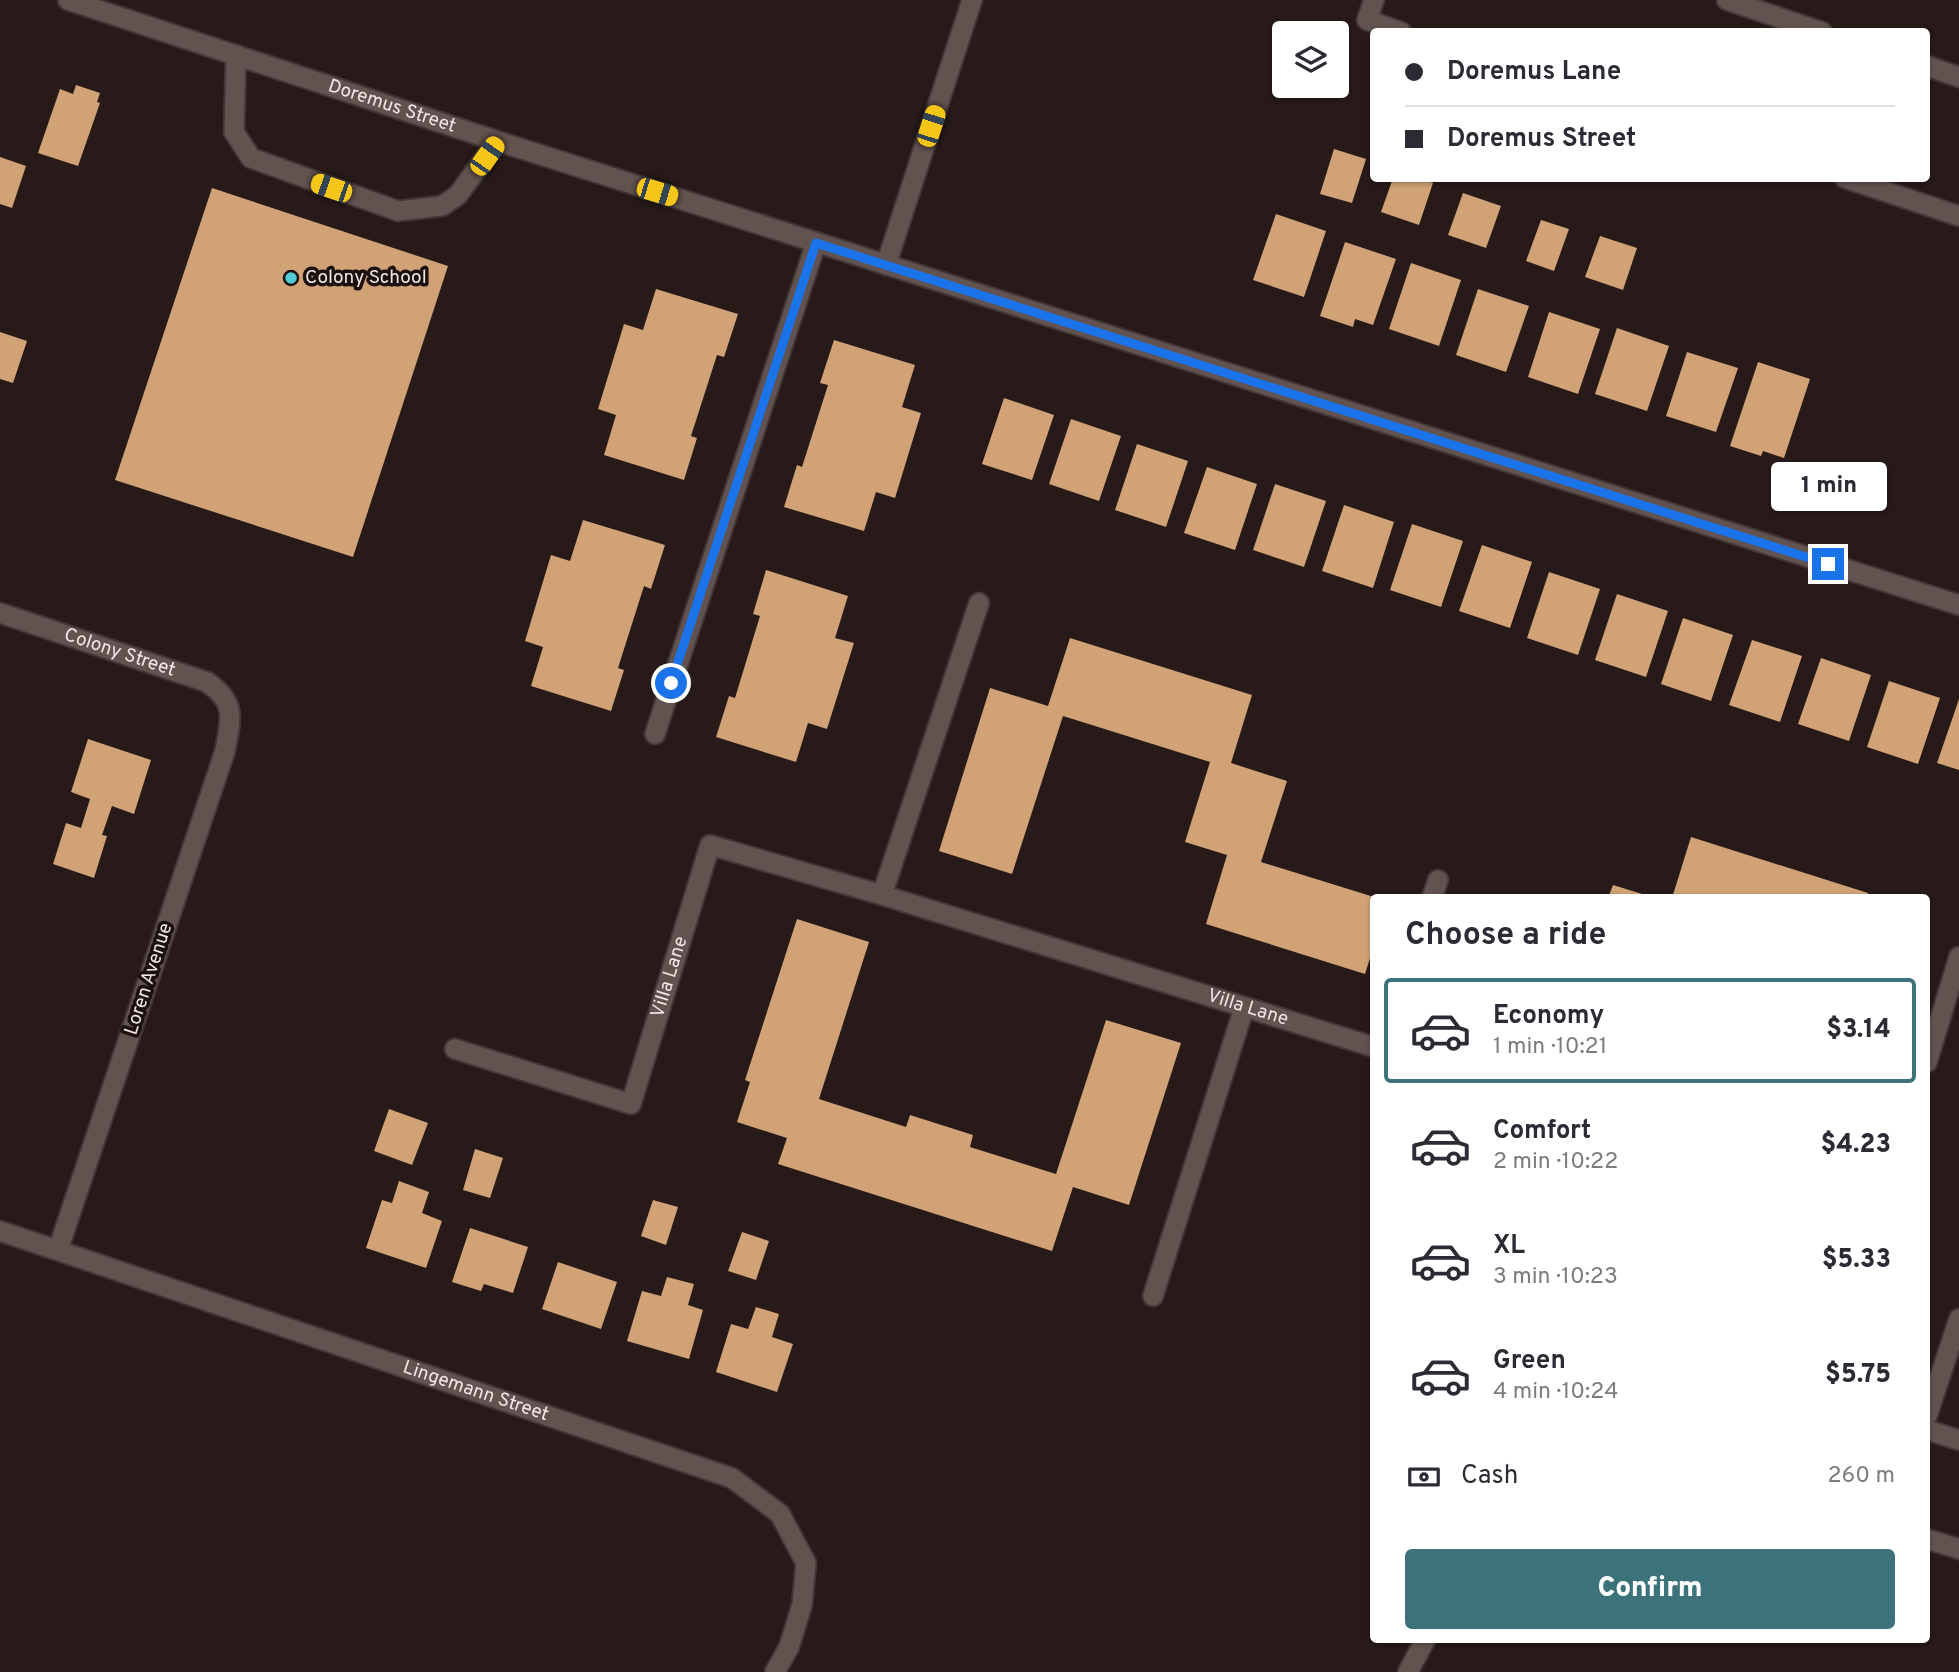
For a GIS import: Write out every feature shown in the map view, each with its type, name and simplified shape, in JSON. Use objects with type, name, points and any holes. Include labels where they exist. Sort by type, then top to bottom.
[{"type":"street","name":"Doremus Street","points":[[68,0],[497,141],[1959,605]]},
{"type":"street","points":[[886,265],[972,0]]},
{"type":"street","points":[[1374,0],[1367,20],[1390,28]]},
{"type":"street","points":[[1727,0],[1810,28]]},
{"type":"street","points":[[236,55],[234,132],[251,158],[398,211],[428,210],[450,201],[470,180],[497,141]]},
{"type":"street","points":[[1930,67],[1959,77]]},
{"type":"street","points":[[1857,182],[1959,216]]},
{"type":"street","points":[[655,734],[816,243]]},
{"type":"street","points":[[882,894],[979,603]]},
{"type":"street","name":"Colony Street","points":[[0,613],[186,673],[223,693],[229,705]]},
{"type":"street","name":"Loren Avenue","points":[[58,1251],[225,751],[230,720],[229,705]]},
{"type":"street","name":"Villa Lane","points":[[455,1049],[631,1104],[710,845],[882,894],[1370,1046]]},
{"type":"street","points":[[1930,1052],[1959,957]]},
{"type":"street","points":[[1153,1296],[1244,1008]]},
{"type":"street","name":"Lingemann Street","points":[[0,1231],[732,1478],[780,1514],[806,1563],[802,1605],[789,1647],[775,1672]]},
{"type":"street","points":[[1930,1407],[1959,1322]]},
{"type":"street","points":[[1930,1431],[1959,1440]]},
{"type":"street","points":[[1930,1540],[1959,1549]]},
{"type":"street","points":[[1408,1672],[1422,1643]]},
{"type":"building","points":[[76,85],[100,93],[97,102],[100,103],[78,166],[38,153],[60,89],[73,94]]},
{"type":"building","points":[[1334,149],[1366,159],[1352,203],[1320,194]]},
{"type":"building","points":[[0,157],[26,166],[12,208],[0,204]]},
{"type":"building","points":[[1392,182],[1433,183],[1419,225],[1381,212]]},
{"type":"building","points":[[212,188],[448,266],[353,557],[115,480]]},
{"type":"building","points":[[1463,193],[1501,206],[1486,248],[1448,235]]},
{"type":"building","points":[[1276,214],[1326,231],[1304,297],[1253,280]]},
{"type":"building","points":[[1541,220],[1569,229],[1554,271],[1526,261]]},
{"type":"building","points":[[1600,236],[1637,248],[1623,290],[1585,277]]},
{"type":"building","points":[[1345,242],[1396,259],[1373,325],[1355,319],[1353,327],[1320,316]]},
{"type":"building","points":[[1411,263],[1461,280],[1439,346],[1389,329]]},
{"type":"building","points":[[656,289],[738,314],[724,357],[717,355],[691,436],[697,438],[684,480],[604,455],[616,415],[598,409],[624,324],[643,330]]},
{"type":"building","points":[[1478,289],[1529,306],[1506,372],[1456,355]]},
{"type":"building","points":[[1549,312],[1600,329],[1578,394],[1528,377]]},
{"type":"building","points":[[1617,328],[1669,346],[1647,411],[1595,394]]},
{"type":"building","points":[[0,332],[27,341],[13,383],[0,379]]},
{"type":"building","points":[[834,340],[915,365],[902,407],[921,413],[895,498],[876,492],[864,531],[784,507],[797,465],[802,467],[828,385],[820,383]]},
{"type":"building","points":[[1687,352],[1738,368],[1716,432],[1666,416]]},
{"type":"building","points":[[1758,362],[1810,379],[1784,458],[1763,451],[1761,456],[1730,446]]},
{"type":"building","points":[[1004,398],[1054,415],[1032,480],[982,464]]},
{"type":"building","points":[[1071,419],[1121,436],[1099,501],[1049,484]]},
{"type":"building","points":[[1137,444],[1188,461],[1166,527],[1115,510]]},
{"type":"building","points":[[1207,467],[1257,484],[1235,550],[1184,533]]},
{"type":"building","points":[[1275,484],[1326,501],[1304,567],[1253,550]]},
{"type":"building","points":[[1344,505],[1394,522],[1373,588],[1322,571]]},
{"type":"building","points":[[583,520],[665,545],[651,589],[644,586],[618,668],[624,670],[611,711],[531,686],[543,647],[525,641],[551,555],[570,561]]},
{"type":"building","points":[[1412,524],[1463,541],[1441,607],[1390,590]]},
{"type":"building","points":[[1482,545],[1532,562],[1510,628],[1459,611]]},
{"type":"building","points":[[766,570],[848,596],[835,638],[854,643],[827,729],[808,723],[796,762],[716,737],[729,696],[735,698],[760,616],[753,614]]},
{"type":"building","points":[[1549,572],[1600,589],[1578,655],[1527,638]]},
{"type":"building","points":[[1617,594],[1668,611],[1646,677],[1595,660]]},
{"type":"building","points":[[1683,618],[1733,635],[1711,701],[1661,684]]},
{"type":"building","points":[[1070,638],[1252,695],[1231,763],[1287,781],[1261,862],[1370,896],[1370,958],[1365,974],[1206,924],[1227,855],[1185,842],[1210,762],[1063,716],[1012,874],[939,851],[990,688],[1048,706]]},
{"type":"building","points":[[1752,640],[1802,656],[1780,722],[1729,705]]},
{"type":"building","points":[[1821,658],[1871,675],[1849,741],[1798,724]]},
{"type":"building","points":[[1889,681],[1940,698],[1918,764],[1867,747]]},
{"type":"building","points":[[1959,699],[1959,770],[1937,763]]},
{"type":"building","points":[[88,739],[151,760],[134,814],[112,806],[102,835],[107,836],[94,878],[53,864],[66,823],[81,828],[90,799],[71,792]]},
{"type":"building","points":[[1691,837],[1868,893],[1868,894],[1673,894]]},
{"type":"building","points":[[1613,885],[1642,894],[1610,894]]},
{"type":"building","points":[[797,919],[869,942],[819,1099],[906,1127],[910,1115],[973,1135],[970,1147],[1056,1174],[1106,1020],[1181,1043],[1129,1205],[1073,1187],[1052,1251],[778,1164],[787,1138],[737,1122],[750,1082],[745,1080]]},
{"type":"building","points":[[389,1109],[428,1123],[412,1165],[374,1151]]},
{"type":"building","points":[[475,1149],[503,1158],[490,1198],[463,1190]]},
{"type":"building","points":[[399,1181],[429,1192],[422,1213],[442,1221],[426,1268],[366,1248],[382,1200],[392,1203]]},
{"type":"building","points":[[653,1200],[678,1207],[666,1245],[641,1236]]},
{"type":"building","points":[[470,1228],[528,1247],[513,1293],[484,1284],[481,1291],[452,1282]]},
{"type":"building","points":[[742,1232],[769,1241],[756,1280],[728,1271]]},
{"type":"building","points":[[558,1262],[617,1282],[601,1329],[542,1309]]},
{"type":"building","points":[[667,1277],[694,1284],[688,1305],[703,1310],[689,1359],[627,1341],[642,1291],[661,1296]]},
{"type":"building","points":[[756,1307],[779,1314],[772,1337],[793,1344],[777,1392],[716,1372],[731,1324],[748,1329]]},
{"type":"place","name":"Colony School","points":[[291,278]]},
{"type":"route","points":[[671,683],[816,243],[1828,564]]}]
